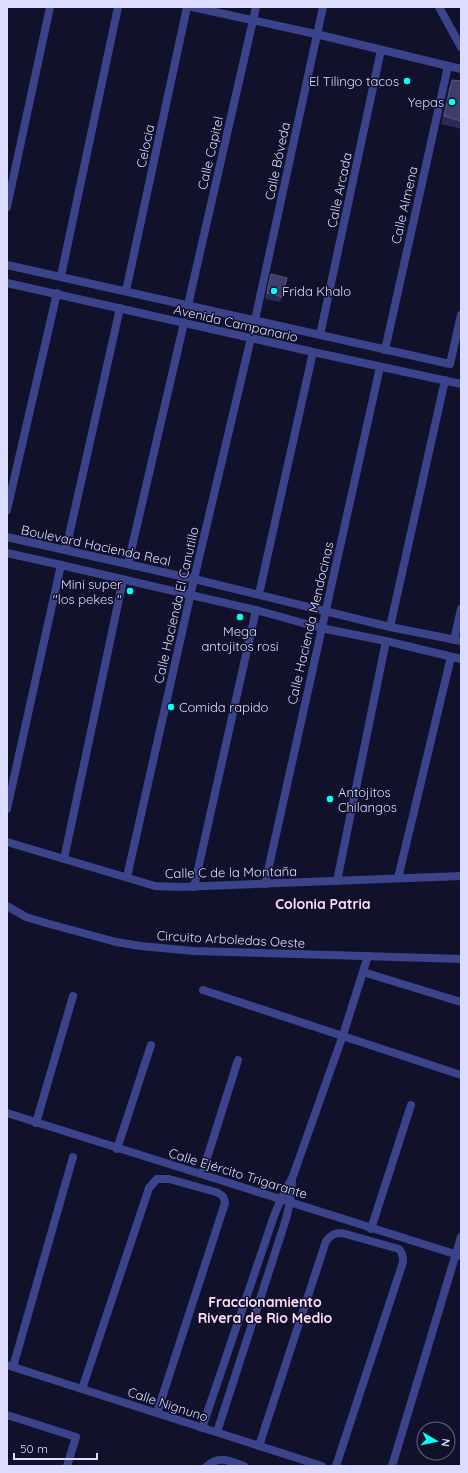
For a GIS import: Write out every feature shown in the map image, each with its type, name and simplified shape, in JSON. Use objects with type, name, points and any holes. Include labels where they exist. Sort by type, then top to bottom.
[{"type":"street","points":[[7,207],[50,7]]},
{"type":"street","points":[[60,276],[118,7]]},
{"type":"street","name":"Celocia","points":[[126,291],[187,7]]},
{"type":"street","points":[[192,7],[316,34],[461,69]]},
{"type":"street","name":"Calle Capitel","points":[[188,305],[256,7]]},
{"type":"street","name":"Calle Bóveda","points":[[255,320],[323,7]]},
{"type":"street","points":[[439,7],[461,47]]},
{"type":"street","name":"Calle Arcada","points":[[320,335],[381,50]]},
{"type":"street","name":"Calle Almena","points":[[385,350],[448,66]]},
{"type":"street","name":"Avenida Campanario","points":[[7,265],[450,364],[460,324]]},
{"type":"street","name":"Avenida Campanario","points":[[7,283],[461,384]]},
{"type":"street","points":[[7,510],[57,293]]},
{"type":"street","points":[[66,549],[120,308]]},
{"type":"street","points":[[460,324],[461,315]]},
{"type":"street","points":[[128,564],[184,323]]},
{"type":"street","name":"Calle Hacienda El Canutillo","points":[[128,878],[194,578],[251,338]]},
{"type":"street","points":[[259,594],[313,352]]},
{"type":"street","name":"Calle Hacienda Mendocinas","points":[[265,884],[380,367]]},
{"type":"street","points":[[390,627],[445,380]]},
{"type":"street","name":"Boulevard Hacienda Real","points":[[7,537],[194,578],[390,627],[458,641]]},
{"type":"street","name":"Boulevard Hacienda Real","points":[[7,553],[256,610],[321,628],[386,641],[461,659]]},
{"type":"street","points":[[7,810],[61,565]]},
{"type":"street","points":[[64,859],[123,580]]},
{"type":"street","points":[[458,641],[461,609]]},
{"type":"street","points":[[194,887],[256,610]]},
{"type":"street","points":[[338,881],[386,641]]},
{"type":"street","points":[[398,878],[451,657]]},
{"type":"street","name":"Calle C de la Montaña","points":[[7,842],[155,886],[180,888],[461,876]]},
{"type":"street","name":"Circuito Arboledas Oeste","points":[[7,906],[26,917],[46,923],[116,942],[141,946],[194,951],[461,959]]},
{"type":"street","points":[[202,1428],[280,1199],[293,1176],[343,1035],[368,956]]},
{"type":"street","points":[[363,972],[461,1002]]},
{"type":"street","points":[[203,990],[461,1075]]},
{"type":"street","points":[[36,1123],[73,996]]},
{"type":"street","points":[[117,1149],[151,1045]]},
{"type":"street","points":[[202,1174],[238,1060]]},
{"type":"street","points":[[371,1228],[411,1105]]},
{"type":"street","name":"Calle Ejército Trigarante","points":[[7,1113],[117,1149],[202,1174],[458,1255]]},
{"type":"street","points":[[10,1366],[73,1157]]},
{"type":"street","points":[[217,1432],[286,1219],[290,1202],[293,1176]]},
{"type":"street","points":[[82,1389],[149,1188],[157,1179],[169,1179],[216,1192],[222,1195],[225,1203],[157,1413]]},
{"type":"street","points":[[259,1446],[326,1241],[330,1236],[336,1233],[342,1233],[399,1250],[403,1257],[336,1466]]},
{"type":"street","points":[[392,1466],[458,1255],[461,1237]]},
{"type":"street","name":"Calle Nignuno","points":[[10,1366],[322,1466]]},
{"type":"street","points":[[7,1414],[76,1437],[67,1466]]},
{"type":"street","points":[[207,1466],[219,1459],[244,1466]]},
{"type":"building","name":"Yepas","points":[[452,80],[461,81],[461,121],[444,116]]},
{"type":"building","points":[[271,274],[287,278],[282,297],[267,293]]},
{"type":"place","name":"El Tilingo tacos","points":[[407,81]]},
{"type":"place","name":"Yepas","points":[[452,102]]},
{"type":"place","name":"Frida Khalo","points":[[274,291]]},
{"type":"place","name":"Mini super \"los pekes \"","points":[[130,591]]},
{"type":"place","name":"Mega antojitos rosi","points":[[240,617]]},
{"type":"place","name":"Comida rapido","points":[[171,707]]},
{"type":"place","name":"Antojitos Chilangos","points":[[330,799]]},
{"type":"district","name":"Colonia Patria","points":[[323,904]]},
{"type":"district","name":"Fraccionamiento Rivera de Rio Medio","points":[[265,1310]]}]
